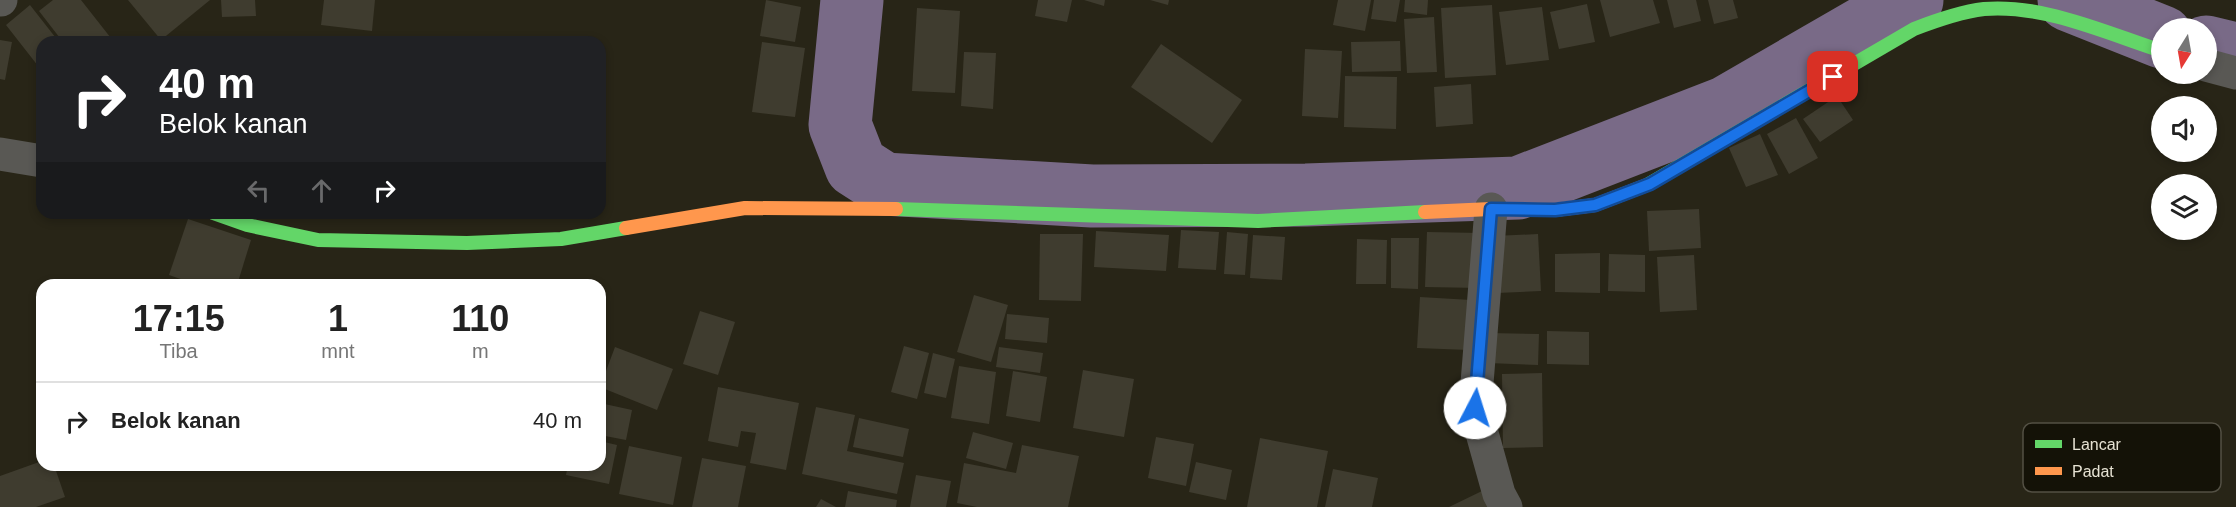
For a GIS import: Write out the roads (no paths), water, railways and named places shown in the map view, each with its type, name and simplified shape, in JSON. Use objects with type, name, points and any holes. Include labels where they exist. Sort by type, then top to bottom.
[{"type":"street","points":[[230,219],[318,240],[467,243],[561,239],[745,208],[906,209],[1258,221],[1491,209],[1555,210],[1595,205],[1650,184],[1914,29],[1969,12],[1996,9],[2058,18],[2151,48]]},
{"type":"street","points":[[2217,68],[2236,73]]},
{"type":"street","points":[[0,154],[36,160]]},
{"type":"street","points":[[1491,209],[1475,408],[1499,494],[1506,507]]},
{"type":"waterway","points":[[852,0],[840,125],[856,166],[884,184],[1092,196],[1306,195],[1518,188],[1727,107],[1912,0]]},
{"type":"waterway","points":[[2069,0],[2151,33]]},
{"type":"waterway","points":[[2217,50],[2236,54]]}]
